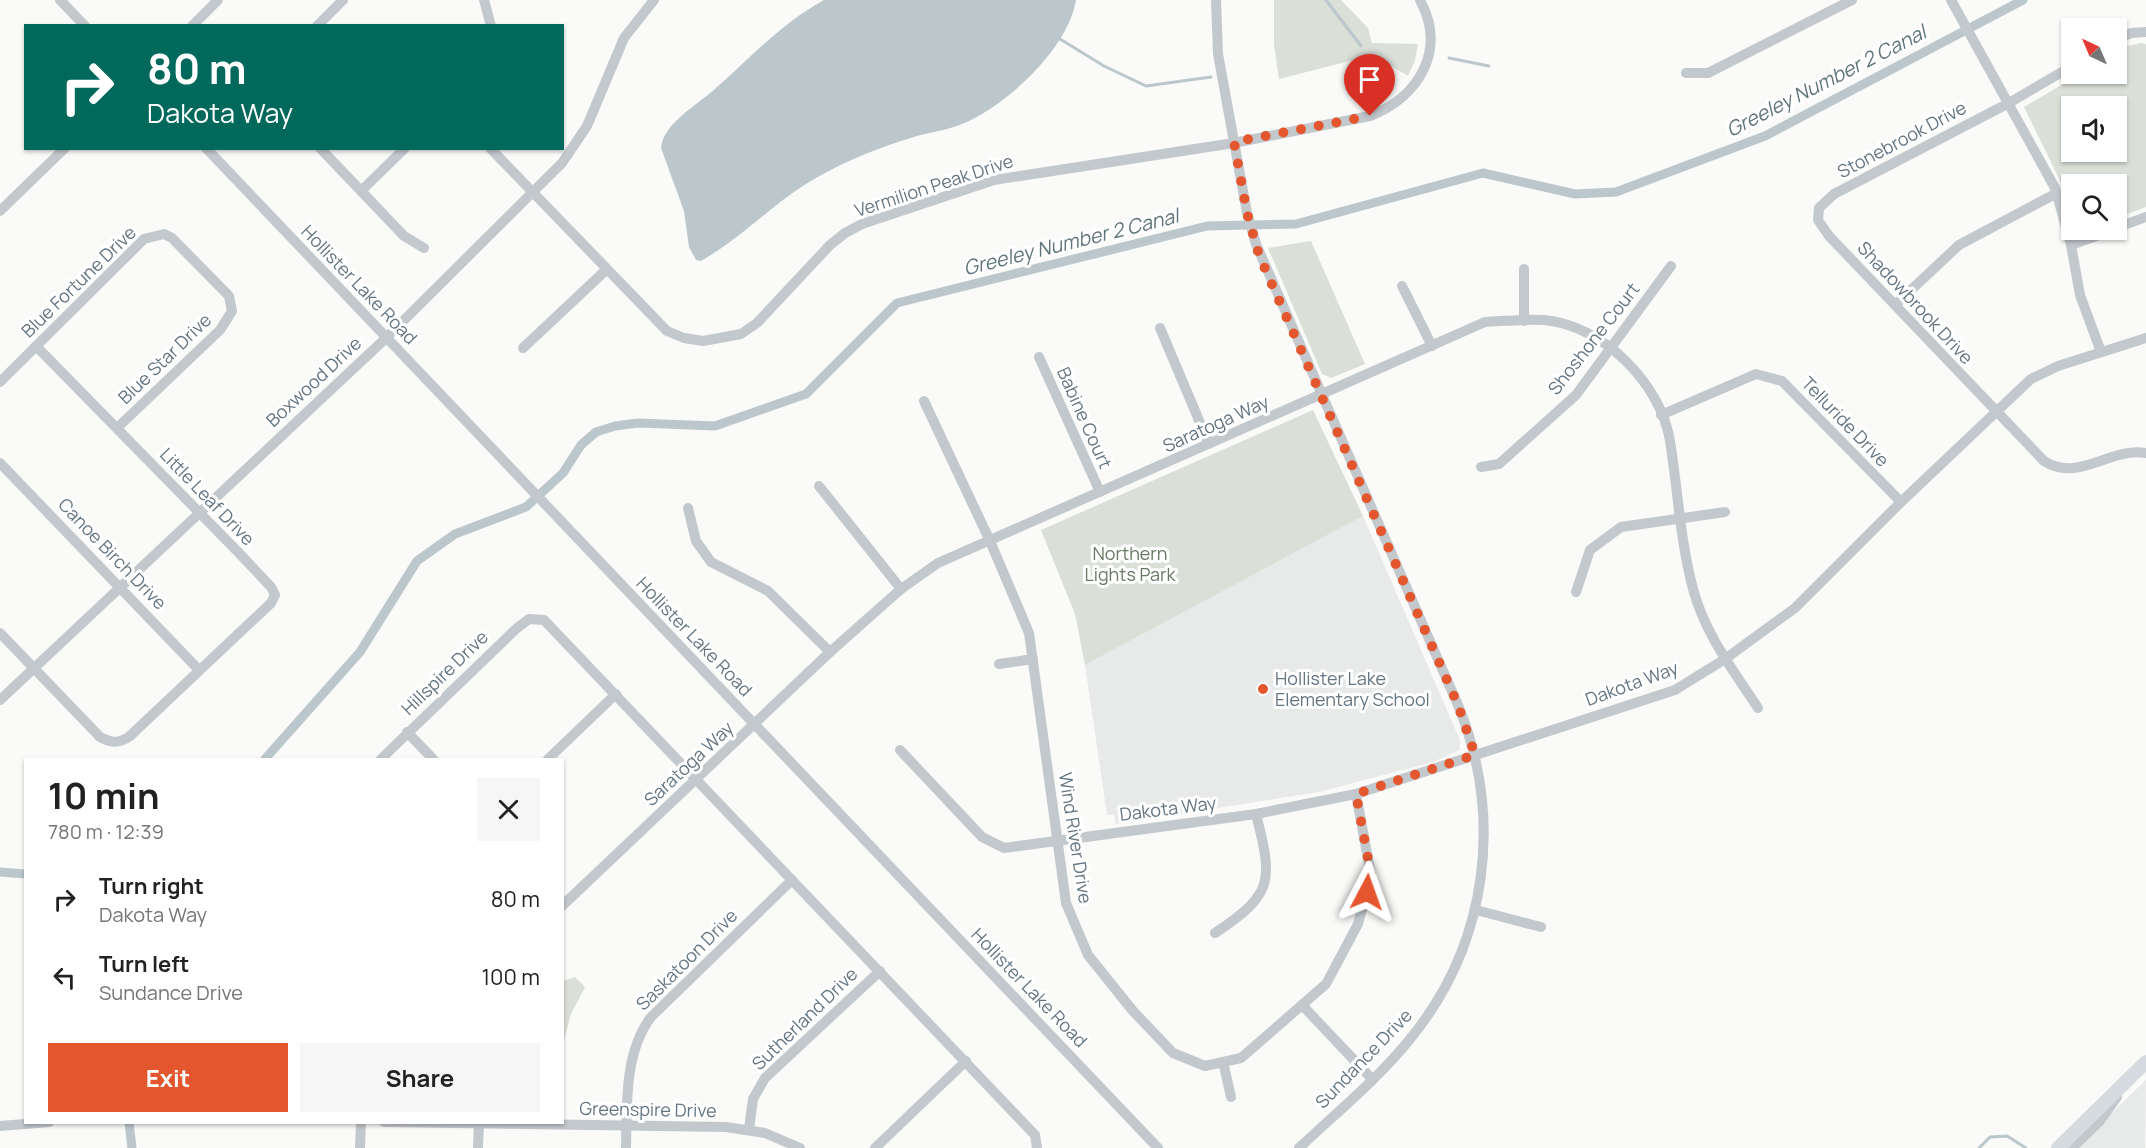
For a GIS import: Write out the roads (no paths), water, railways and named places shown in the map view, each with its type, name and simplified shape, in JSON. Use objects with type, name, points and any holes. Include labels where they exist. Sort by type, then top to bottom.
[{"type":"main road","points":[[2058,1148],[2146,1062]]},
{"type":"street","points":[[60,0],[83,24]]},
{"type":"street","points":[[194,24],[218,0]]},
{"type":"street","points":[[318,24],[343,0]]},
{"type":"street","points":[[484,0],[490,24]]},
{"type":"street","name":"Boxwood Drive","points":[[0,700],[386,338],[533,192],[576,144],[587,126],[624,38],[654,0]]},
{"type":"street","name":"Sundance Drive","points":[[1216,0],[1218,54],[1247,213],[1256,244],[1458,705],[1475,755],[1484,802],[1484,857],[1476,910],[1465,945],[1442,995],[1409,1041],[1299,1148]]},
{"type":"street","name":"Vermilion Peak Drive","points":[[492,150],[667,331],[684,338],[703,341],[722,339],[741,334],[757,323],[830,245],[862,224],[994,180],[1234,142],[1370,116],[1400,101],[1418,80],[1427,64],[1431,47],[1430,30],[1419,0]]},
{"type":"street","points":[[1686,73],[1708,73],[1852,0]]},
{"type":"street","points":[[1951,0],[2057,193],[2071,245],[2080,295],[2101,352]]},
{"type":"street","points":[[2127,35],[2146,32]]},
{"type":"street","name":"Stonebrook Drive","points":[[1817,214],[1819,208],[1834,194],[2009,103],[2061,72]]},
{"type":"street","points":[[0,211],[62,150]]},
{"type":"street","name":"Hollister Lake Road","points":[[208,150],[1158,1148]]},
{"type":"street","points":[[322,150],[404,236],[424,248]]},
{"type":"street","points":[[361,191],[403,150]]},
{"type":"street","points":[[1895,305],[1959,245],[2057,193]]},
{"type":"street","name":"Shadowbrook Drive","points":[[1817,214],[1818,220],[1829,236],[2044,461],[2054,467],[2074,469],[2133,451],[2146,453]]},
{"type":"street","points":[[2127,224],[2146,217]]},
{"type":"street","name":"Blue Fortune Drive","points":[[0,382],[144,239],[156,234],[171,237],[229,296],[232,311]]},
{"type":"street","points":[[2071,245],[2085,240]]},
{"type":"street","name":"Shoshone Court","points":[[1481,467],[1499,464],[1576,395],[1671,266]]},
{"type":"street","points":[[1524,268],[1524,321]]},
{"type":"street","points":[[523,348],[606,270]]},
{"type":"street","points":[[1402,286],[1432,346]]},
{"type":"street","name":"Blue Star Drive","points":[[117,428],[220,330],[232,311]]},
{"type":"street","name":"Saratoga Way","points":[[564,904],[830,652],[901,589],[938,563],[1485,322],[1545,320],[1588,332],[1632,367],[1656,401],[1670,439],[1678,518],[1694,591],[1710,636],[1758,708]]},
{"type":"street","points":[[1160,328],[1209,444]]},
{"type":"street","name":"Dakota Way","points":[[900,750],[982,837],[1004,848],[1256,814],[1356,794],[1676,690],[1725,659],[1795,608],[1901,502],[2031,379],[2058,366],[2146,338]]},
{"type":"street","name":"Little Leaf Drive","points":[[36,346],[271,587],[275,595],[271,603],[199,670]]},
{"type":"street","name":"Babine Court","points":[[1039,357],[1100,492]]},
{"type":"street","name":"Telluride Drive","points":[[1662,415],[1756,374],[1782,381],[1901,502]]},
{"type":"street","name":"Wind River Drive","points":[[924,401],[990,540],[1029,633],[1066,903],[1088,955],[1132,1011],[1173,1053],[1205,1066],[1241,1058],[1326,984],[1358,924],[1371,875],[1356,794]]},
{"type":"street","name":"Canoe Birch Drive","points":[[0,463],[199,670]]},
{"type":"street","points":[[819,486],[901,589]]},
{"type":"street","points":[[688,508],[696,541],[711,562],[768,591],[830,652]]},
{"type":"street","points":[[1576,592],[1590,550],[1621,527],[1725,512]]},
{"type":"street","name":"Hillspire Drive","points":[[382,758],[529,619],[537,618],[548,623],[616,694]]},
{"type":"street","points":[[0,633],[100,737],[108,742],[117,742],[130,736],[199,670]]},
{"type":"street","points":[[999,664],[1032,659]]},
{"type":"street","points":[[549,758],[616,694],[1035,1135],[1037,1147]]},
{"type":"street","points":[[407,732],[432,758]]},
{"type":"street","points":[[1215,933],[1257,902],[1263,888],[1267,872],[1256,814]]},
{"type":"street","name":"Saskatoon Drive","points":[[627,1148],[632,1052],[639,1032],[651,1017],[792,880]]},
{"type":"street","points":[[1476,910],[1541,927]]},
{"type":"street","name":"Sutherland Drive","points":[[749,1129],[753,1099],[765,1078],[880,971]]},
{"type":"street","points":[[1302,1005],[1372,1079]]},
{"type":"street","points":[[875,1148],[966,1061]]},
{"type":"street","points":[[1223,1062],[1231,1096]]},
{"type":"street","points":[[2072,1148],[2098,1122],[2129,1080]]},
{"type":"street","points":[[0,1126],[24,1124]]},
{"type":"street","points":[[360,1148],[361,1124]]},
{"type":"street","points":[[478,1148],[479,1124]]},
{"type":"street","name":"Greenspire Drive","points":[[479,1124],[749,1129],[784,1140],[800,1148]]},
{"type":"waterway","points":[[1326,0],[1361,46]]},
{"type":"waterway","name":"Greeley Number 2 Canal","points":[[266,758],[360,652],[417,561],[455,534],[526,507],[563,473],[581,445],[596,432],[615,426],[638,423],[715,426],[806,394],[897,303],[1207,226],[1296,224],[1483,173],[1575,194],[1616,192],[1765,136],[2023,0]]},
{"type":"waterway","points":[[1060,39],[1104,66],[1146,86],[1211,77]]},
{"type":"waterway","points":[[1449,58],[1489,66]]},
{"type":"waterway","name":"Greeley Number 2 Canal","points":[[0,872],[24,874]]},
{"type":"waterway","points":[[129,1124],[132,1148]]},
{"type":"waterway","points":[[1979,1148],[1990,1137],[2007,1136],[2026,1148]]},
{"type":"place","name":"Hollister Lake Elementary School","points":[[1263,689]]},
{"type":"park label","name":"Northern Lights Park","points":[[1130,564]]}]
